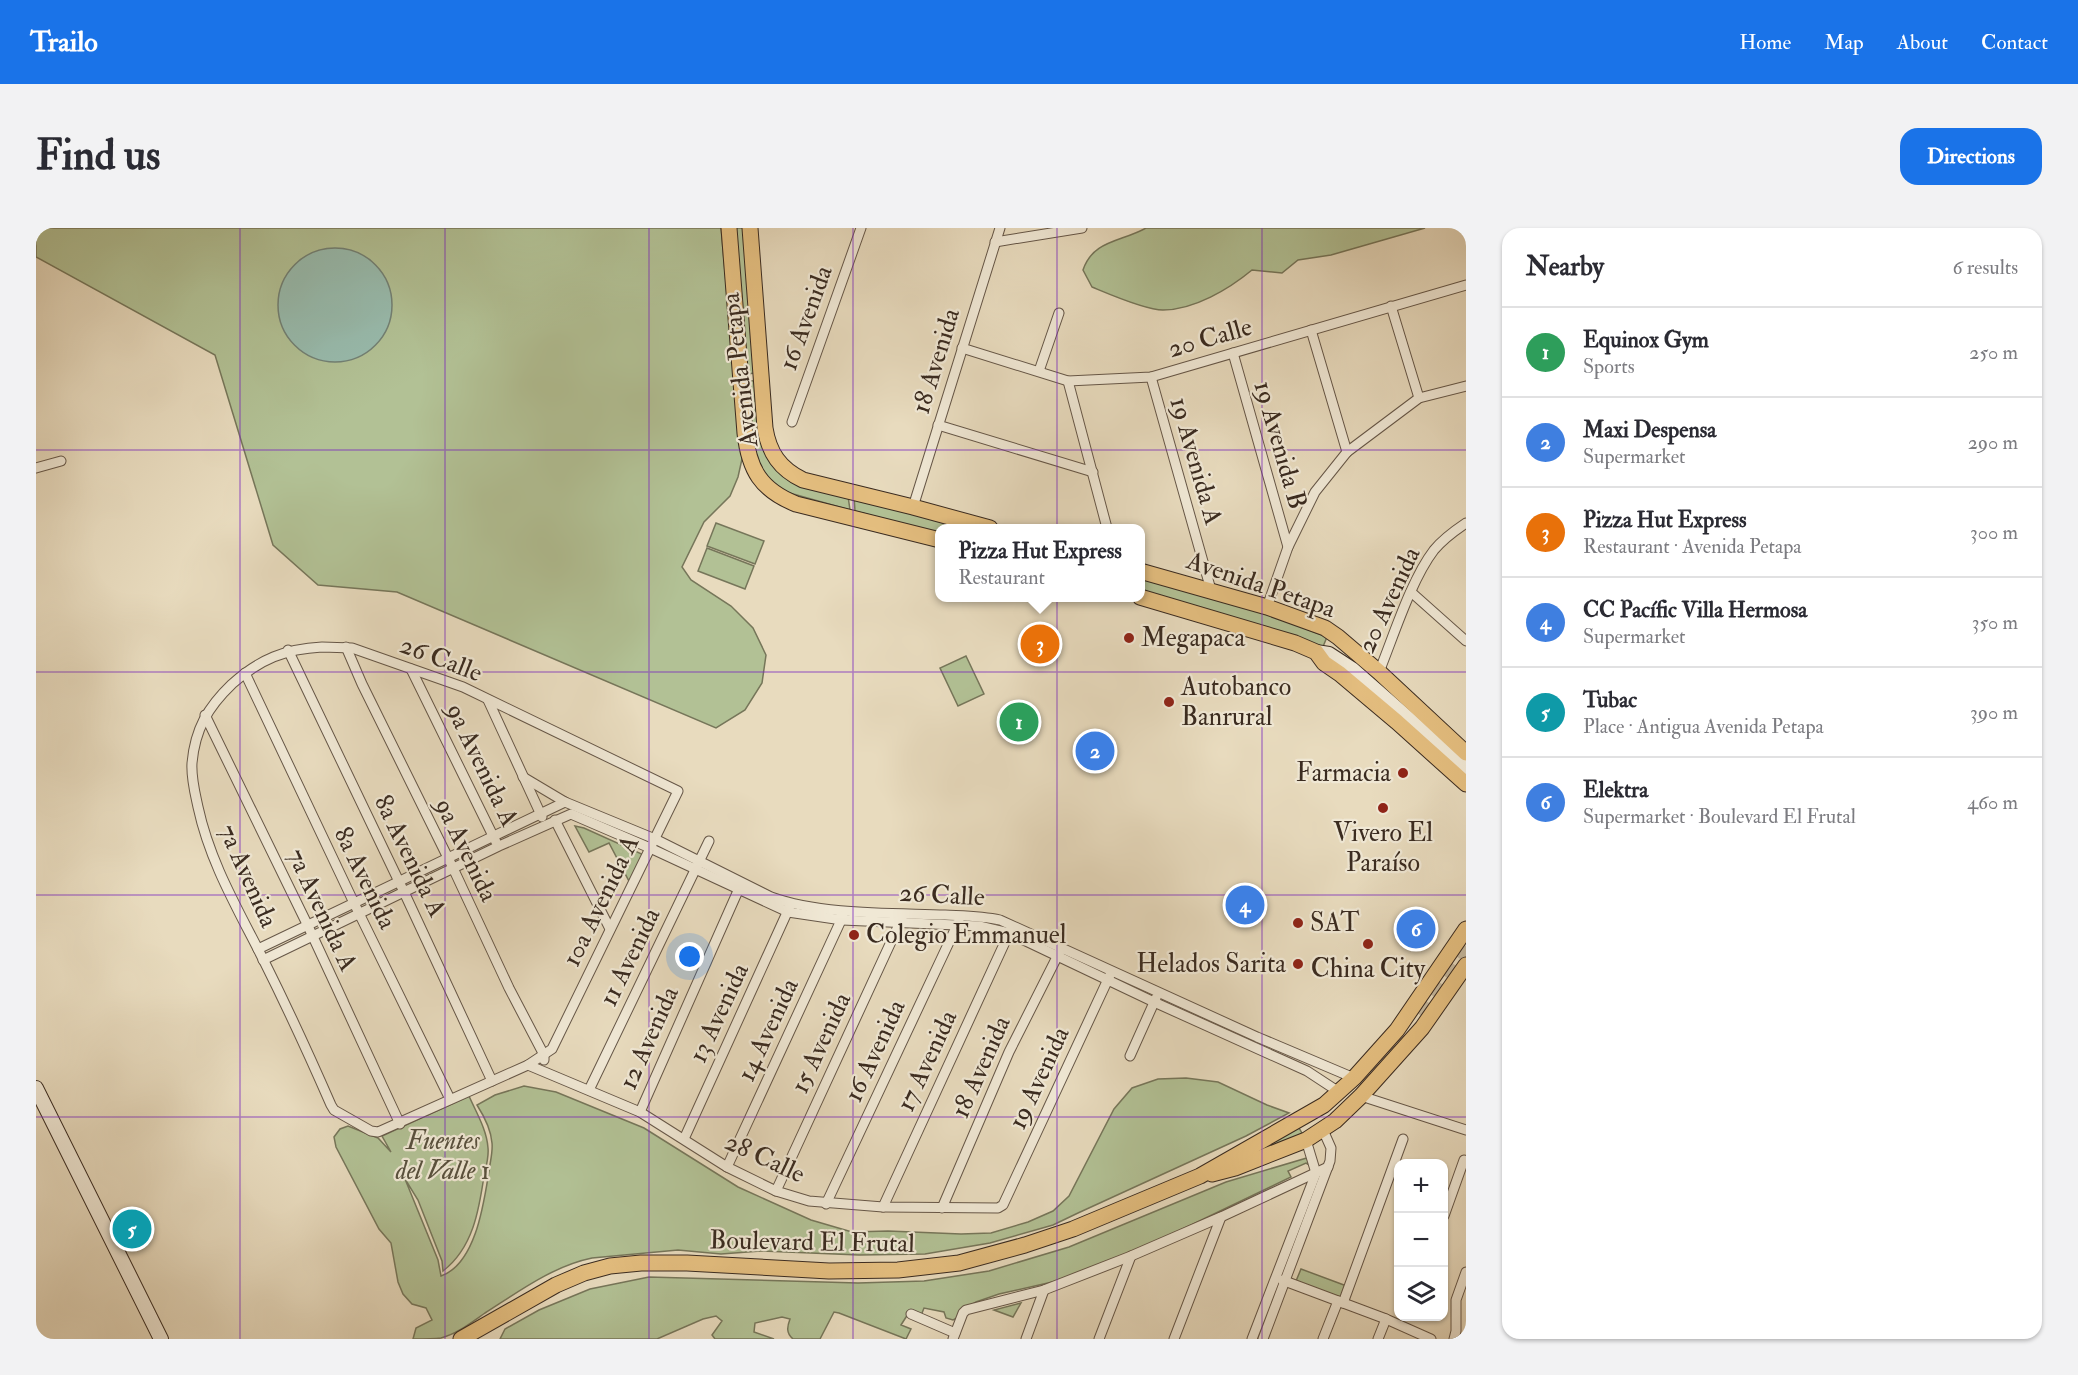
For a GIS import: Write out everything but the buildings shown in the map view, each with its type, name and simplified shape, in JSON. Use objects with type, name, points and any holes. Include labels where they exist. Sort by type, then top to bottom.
[{"type":"main road","name":"Avenida Petapa","points":[[729,228],[749,456],[756,475],[771,491],[796,504],[935,539]]},
{"type":"main road","name":"Avenida Petapa","points":[[750,228],[766,437],[771,451],[783,467],[803,480],[975,524]]},
{"type":"main road","points":[[741,378],[762,376]]},
{"type":"main road","name":"Avenida Petapa","points":[[1145,572],[1267,607],[1325,628],[1378,672],[1466,753]]},
{"type":"main road","name":"Avenida Petapa","points":[[1145,598],[1295,643],[1316,652],[1324,663],[1389,715],[1466,784]]},
{"type":"main road","points":[[1316,652],[1329,654],[1352,669],[1466,770]]},
{"type":"main road","name":"Boulevard El Frutal","points":[[465,1338],[556,1285],[599,1268],[678,1263],[862,1271],[898,1270],[959,1263],[1025,1245],[1073,1228],[1200,1176],[1324,1105],[1354,1078],[1383,1046],[1466,929]]},
{"type":"main road","name":"Boulevard El Frutal","points":[[1200,1176],[1235,1168],[1306,1140],[1323,1130],[1361,1096],[1422,1028],[1466,965]]},
{"type":"main road","points":[[1383,1046],[1420,1015]]},
{"type":"main road","points":[[36,1088],[161,1339]]},
{"type":"main road","points":[[1306,1140],[1305,1130],[1323,1113],[1324,1105]]},
{"type":"street","name":"16 Avenida","points":[[792,422],[861,228]]},
{"type":"street","name":"18 Avenida","points":[[913,507],[1000,228]]},
{"type":"street","points":[[995,242],[1083,228]]},
{"type":"street","name":"20 Calle","points":[[962,348],[1068,381],[1151,377],[1466,285]]},
{"type":"street","points":[[1392,306],[1419,398]]},
{"type":"street","points":[[1039,371],[1059,313]]},
{"type":"street","points":[[1311,330],[1347,452]]},
{"type":"street","name":"19 Avenida B","points":[[1233,353],[1288,548]]},
{"type":"street","name":"19 Avenida A","points":[[1151,377],[1211,590]]},
{"type":"street","points":[[1068,381],[1106,524]]},
{"type":"street","points":[[1267,607],[1288,548],[1315,492],[1347,452],[1419,398],[1466,386]]},
{"type":"street","points":[[938,425],[1093,472]]},
{"type":"street","points":[[36,468],[61,461]]},
{"type":"street","name":"20 Avenida","points":[[1378,672],[1421,569],[1448,535],[1466,523]]},
{"type":"street","points":[[1412,592],[1466,641]]},
{"type":"street","name":"26 Calle","points":[[205,715],[227,689],[245,673],[269,658],[288,650],[346,647],[463,687],[668,785]]},
{"type":"street","name":"9a Avenida","points":[[346,647],[509,988],[544,1055],[544,1071]]},
{"type":"street","name":"8a Avenida A","points":[[288,650],[492,1081]]},
{"type":"street","name":"9a Avenida A","points":[[411,669],[499,846]]},
{"type":"street","name":"8a Avenida","points":[[245,673],[450,1099]]},
{"type":"street","points":[[488,699],[545,825]]},
{"type":"street","name":"7a Avenida A","points":[[205,715],[308,926],[400,1124]]},
{"type":"street","name":"7a Avenida","points":[[205,715],[195,744],[192,764],[193,785],[205,838],[219,872],[334,1110],[375,1132],[382,1132],[400,1124]]},
{"type":"street","name":"26 Calle","points":[[523,777],[565,802],[790,908],[844,915],[902,918],[1011,929],[1062,946],[1154,1002],[1307,1071],[1339,1092]]},
{"type":"street","name":"10a Avenida A","points":[[544,1055],[552,1049],[678,791],[668,785]]},
{"type":"street","points":[[258,949],[565,802]]},
{"type":"street","name":"26 Calle","points":[[555,820],[571,814],[653,844]]},
{"type":"street","points":[[263,960],[555,820],[609,929]]},
{"type":"street","name":"11 Avenida","points":[[589,1090],[709,841]]},
{"type":"street","name":"12 Avenida","points":[[640,1112],[740,886]]},
{"type":"street","name":"13 Avenida","points":[[684,1138],[790,908]]},
{"type":"street","name":"14 Avenida","points":[[727,1167],[844,915]]},
{"type":"street","name":"16 Avenida","points":[[826,1204],[961,916]]},
{"type":"street","name":"26 Calle","points":[[902,918],[989,917],[1058,957],[1158,992],[1354,1078]]},
{"type":"street","name":"15 Avenida","points":[[776,1191],[902,918]]},
{"type":"street","name":"17 Avenida","points":[[883,1207],[1011,929]]},
{"type":"street","name":"18 Avenida","points":[[942,1208],[1009,1052],[1062,946]]},
{"type":"street","name":"19 Avenida","points":[[1003,1205],[1110,974]]},
{"type":"street","points":[[1130,1056],[1158,992]]},
{"type":"street","points":[[400,1124],[528,1065],[544,1055]]},
{"type":"street","name":"28 Calle","points":[[528,1065],[640,1112],[727,1167],[776,1191],[808,1201],[883,1207],[998,1208],[1003,1205]]},
{"type":"street","points":[[1361,1096],[1466,1130]]},
{"type":"street","points":[[1252,1339],[1281,1280],[1328,1167],[1332,1149],[1323,1130]]},
{"type":"street","points":[[1323,1339],[1341,1302],[1402,1139]]},
{"type":"street","points":[[1263,1339],[1316,1173],[1306,1140]]},
{"type":"street","points":[[1444,1213],[1464,1161]]},
{"type":"street","points":[[912,1314],[954,1336],[966,1310],[1044,1290],[1131,1256],[1328,1167]]},
{"type":"street","points":[[1174,1339],[1221,1217]]},
{"type":"street","points":[[1100,1339],[1131,1256]]},
{"type":"street","points":[[1454,1339],[1456,1300],[1466,1272]]},
{"type":"street","points":[[1281,1280],[1386,1319],[1431,1339]]},
{"type":"street","points":[[1026,1339],[1044,1290]]},
{"type":"street","points":[[1378,1339],[1386,1319]]},
{"type":"street","points":[[1403,1327],[1405,1321]]},
{"type":"green space","points":[[36,228],[721,228],[742,459],[730,496],[704,522],[682,567],[691,580],[731,606],[753,628],[766,655],[762,683],[745,710],[716,728],[397,592],[318,585],[273,545],[215,355],[36,257]]},
{"type":"green space","points":[[734,228],[746,228],[757,373],[744,374]]},
{"type":"green space","points":[[1146,228],[1425,228],[1331,255],[1298,260],[1282,273],[1252,270],[1233,284],[1199,302],[1163,310],[1137,305],[1092,287],[1083,270],[1088,260],[1101,247]]},
{"type":"green space","points":[[758,380],[768,455],[848,496],[850,510],[779,490],[758,469],[745,382]]},
{"type":"green space","points":[[854,496],[958,524],[935,524],[935,533],[855,511]]},
{"type":"green space","points":[[716,523],[764,541],[755,564],[707,546]]},
{"type":"green space","points":[[707,548],[754,566],[745,589],[698,571]]},
{"type":"green space","points":[[1145,575],[1215,593],[1327,637],[1322,649],[1145,592]]},
{"type":"green space","points":[[966,656],[984,694],[958,706],[940,668]]},
{"type":"green space","points":[[575,826],[644,855],[630,883],[609,843],[589,852]]},
{"type":"green space","name":"Fuentes del Valle 1","points":[[1186,1078],[1218,1082],[1289,1113],[1246,1136],[1053,1225],[990,1243],[925,1254],[859,1255],[761,1251],[721,1254],[678,1250],[592,1258],[550,1273],[523,1288],[459,1331],[435,1339],[413,1339],[416,1328],[432,1320],[426,1308],[412,1304],[403,1294],[398,1282],[391,1243],[379,1229],[336,1147],[334,1137],[340,1129],[348,1126],[378,1138],[391,1152],[382,1136],[469,1096],[486,1135],[488,1158],[473,1228],[461,1251],[443,1271],[442,1261],[418,1200],[405,1179],[438,1260],[441,1276],[463,1259],[481,1215],[492,1143],[487,1123],[477,1105],[495,1095],[524,1086],[556,1092],[644,1128],[738,1187],[811,1220],[852,1232],[961,1234],[991,1233],[1028,1222],[1053,1211],[1069,1196],[1114,1109],[1132,1088],[1158,1079]]},
{"type":"green space","points":[[1298,1126],[1303,1135],[1234,1161]]},
{"type":"green space","points":[[1310,1157],[1311,1166],[1306,1163],[1288,1171],[1291,1177],[1141,1249],[1061,1280],[999,1294],[976,1302],[953,1320],[946,1318],[944,1312],[924,1308],[920,1318],[908,1314],[901,1325],[911,1329],[906,1339],[834,1312],[820,1339],[793,1339],[788,1330],[790,1319],[782,1317],[755,1323],[754,1332],[774,1339],[715,1339],[712,1335],[722,1321],[716,1316],[703,1319],[657,1339],[500,1339],[505,1329],[539,1310],[590,1289],[649,1277],[858,1283],[924,1281],[989,1271],[1069,1247],[1226,1182]]},
{"type":"green space","points":[[1301,1269],[1352,1288],[1347,1301],[1296,1281]]},
{"type":"green space","points":[[1021,1303],[1013,1317],[994,1310]]},
{"type":"shaded area","points":[[335,248],[357,252],[375,265],[388,283],[392,305],[388,327],[375,345],[357,358],[335,362],[313,358],[295,345],[282,327],[278,305],[282,283],[295,265],[313,252]]},
{"type":"tunnel","points":[[1420,1015],[1466,946]]},
{"type":"place","name":"Megapaca","points":[[1129,638]]},
{"type":"place","name":"Pizza Hut Express","points":[[1040,644]]},
{"type":"place","name":"Autobanco Banrural","points":[[1169,702]]},
{"type":"place","name":"Equinox Gym","points":[[1019,722]]},
{"type":"place","name":"Maxi Despensa","points":[[1095,751]]},
{"type":"place","name":"Farmacia","points":[[1403,773]]},
{"type":"place","name":"Vivero El Paraíso","points":[[1383,808]]},
{"type":"place","name":"CC Pacífic Villa Hermosa","points":[[1245,905]]},
{"type":"place","name":"SAT","points":[[1298,923]]},
{"type":"place","name":"Elektra","points":[[1416,929]]},
{"type":"place","name":"Colegio Emmanuel","points":[[854,935]]},
{"type":"place","name":"China City","points":[[1368,944]]},
{"type":"place","name":"Helados Sarita","points":[[1298,964]]},
{"type":"place","name":"Tubac","points":[[132,1229]]}]
